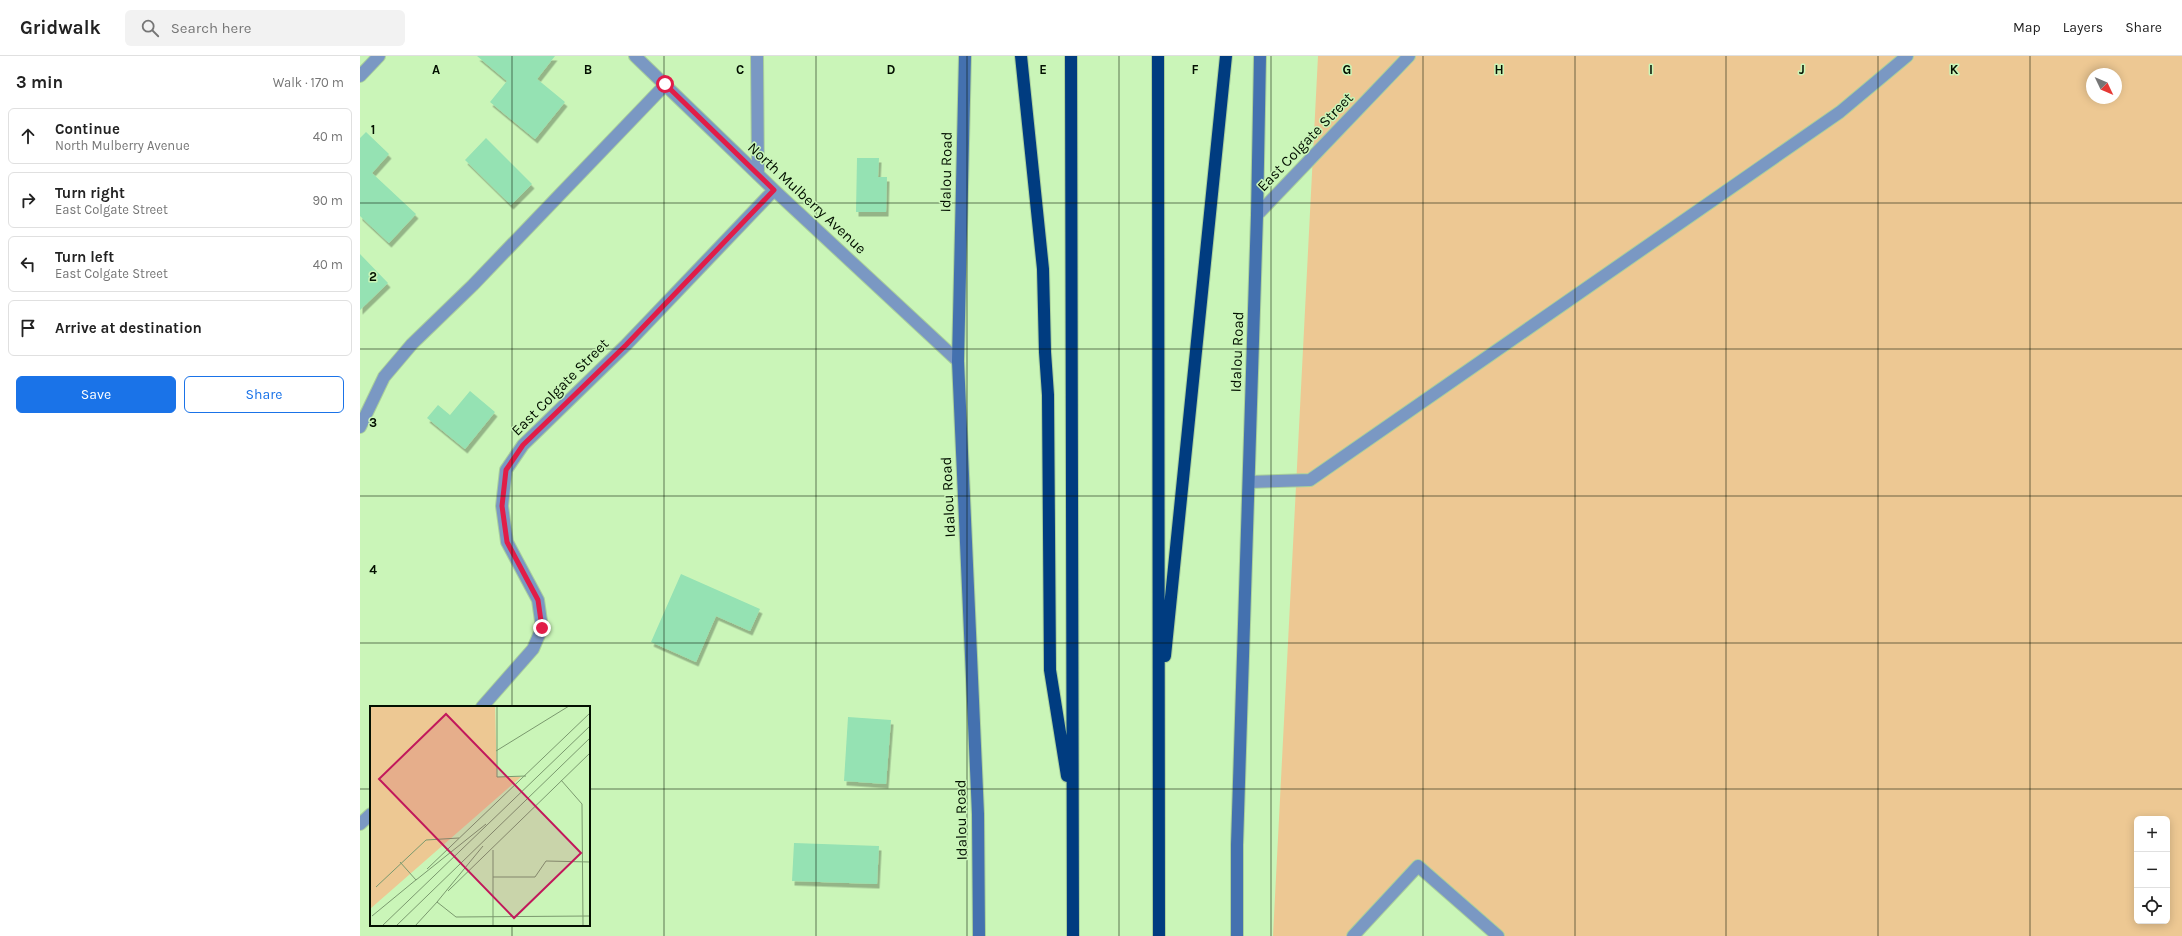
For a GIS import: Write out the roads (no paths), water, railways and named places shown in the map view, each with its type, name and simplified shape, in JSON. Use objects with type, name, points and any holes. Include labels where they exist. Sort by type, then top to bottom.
[{"type":"highway","points":[[1021,56],[1043,269],[1045,352],[1048,395],[1050,670],[1073,814]]},
{"type":"highway","points":[[1071,56],[1074,936]]},
{"type":"highway","points":[[1158,56],[1160,936]]},
{"type":"highway","points":[[1159,723],[1226,56]]},
{"type":"street","points":[[360,76],[378,56]]},
{"type":"street","name":"North Mulberry Avenue","points":[[635,56],[774,190],[958,361]]},
{"type":"street","points":[[757,56],[758,174]]},
{"type":"street","name":"Idalou Road","points":[[964,56],[958,361],[978,814],[979,936]]},
{"type":"street","name":"Idalou Road","points":[[1237,936],[1237,845],[1257,215],[1260,56]]},
{"type":"street","name":"East Colgate Street","points":[[1257,215],[1409,56]]},
{"type":"street","points":[[1248,482],[1310,480],[1840,112],[1907,56]]},
{"type":"street","points":[[360,428],[384,377],[412,344],[474,284],[665,84]]},
{"type":"street","name":"East Colgate Street","points":[[483,706],[533,649],[542,628],[538,600],[507,542],[502,506],[506,470],[523,445],[626,345],[774,190]]},
{"type":"street","points":[[360,824],[370,815]]},
{"type":"street","points":[[1353,936],[1418,866],[1494,935]]}]
